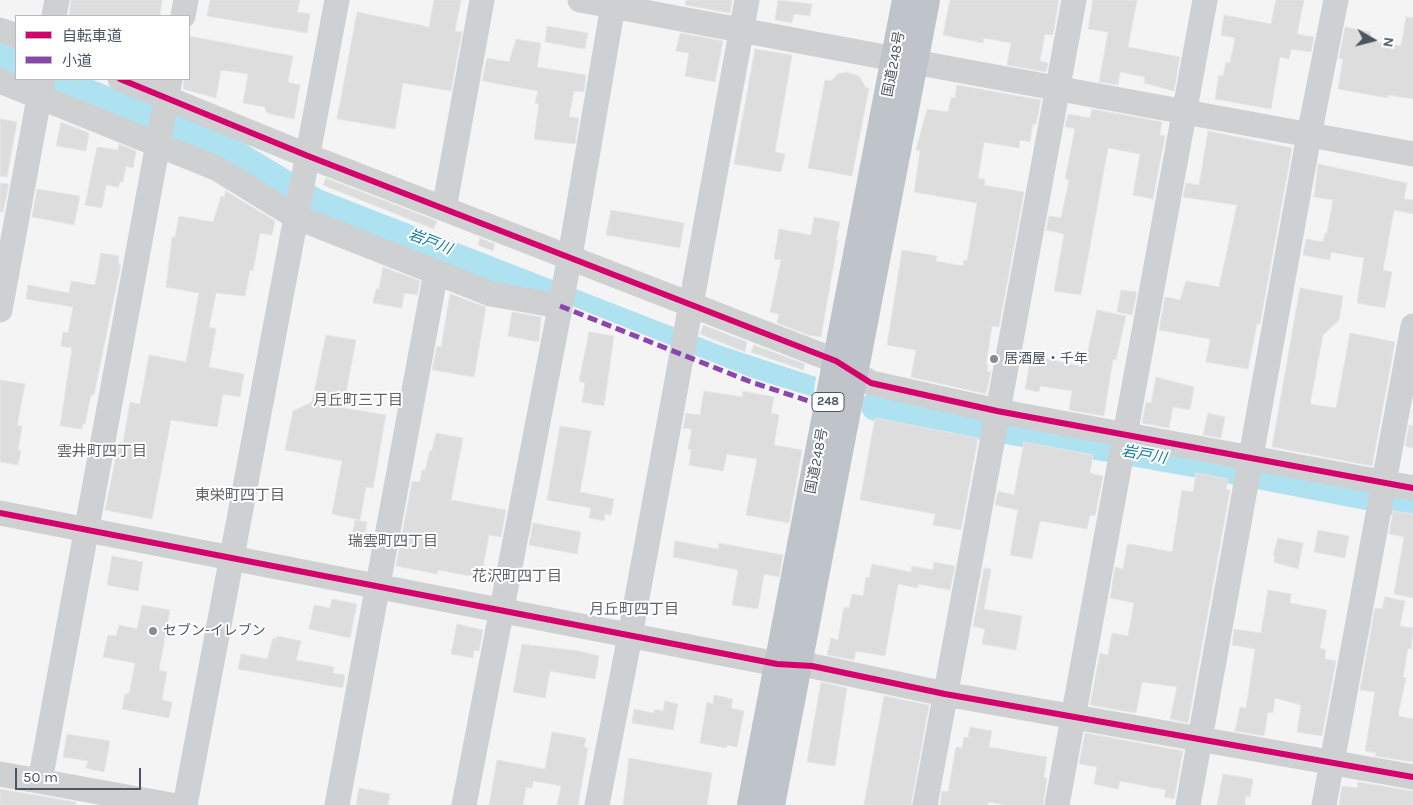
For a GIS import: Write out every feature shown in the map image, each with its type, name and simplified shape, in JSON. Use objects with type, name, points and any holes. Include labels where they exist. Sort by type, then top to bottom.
[{"type":"highway","name":"国道248号","points":[[905,60],[906,0]]},
{"type":"highway","name":"国道248号","points":[[750,805],[787,664],[905,60],[926,0]]},
{"type":"highway","name":"国道248号","points":[[771,805],[787,664]]},
{"type":"street","points":[[54,15],[57,0]]},
{"type":"street","points":[[183,15],[186,0]]},
{"type":"street","points":[[185,805],[336,0]]},
{"type":"street","points":[[444,208],[482,0]]},
{"type":"street","points":[[580,0],[614,3],[742,30],[1413,154]]},
{"type":"street","points":[[596,805],[630,636],[747,0]]},
{"type":"street","points":[[925,805],[1074,0]]},
{"type":"street","points":[[1057,805],[1205,0]]},
{"type":"street","points":[[1188,805],[1309,135],[1336,0]]},
{"type":"street","points":[[464,805],[500,610],[570,256],[614,3]]},
{"type":"street","points":[[0,30],[15,36]]},
{"type":"street","points":[[123,80],[167,94],[306,164],[444,208],[570,256],[687,327],[845,367],[870,384],[997,412],[1250,460],[1413,488]]},
{"type":"street","points":[[0,81],[41,88],[218,169],[297,213],[491,294],[562,296]]},
{"type":"street","points":[[0,310],[41,88]]},
{"type":"street","points":[[40,781],[167,94]]},
{"type":"street","points":[[337,805],[436,272]]},
{"type":"street","points":[[1324,805],[1413,326]]},
{"type":"street","points":[[0,514],[630,636],[787,664],[812,666],[945,694],[1413,777]]},
{"type":"street","points":[[0,774],[171,805]]},
{"type":"water","points":[[0,43],[15,49],[15,80],[93,80],[239,140],[322,190],[722,346],[816,377],[813,397],[752,378],[552,298],[494,286],[317,220],[0,74]]},
{"type":"building","points":[[71,0],[162,0],[160,15],[69,15]]},
{"type":"building","points":[[210,0],[300,0],[297,12],[310,14],[307,33],[207,16]]},
{"type":"building","points":[[434,0],[461,0],[455,31],[462,32],[451,91],[403,83],[395,129],[337,119],[357,12],[429,27]]},
{"type":"building","points":[[686,0],[732,0],[730,13],[685,5]]},
{"type":"building","points":[[778,0],[812,4],[810,16],[794,14],[792,23],[775,20]]},
{"type":"building","points":[[950,0],[1059,0],[1053,35],[1045,34],[1040,61],[1048,63],[1046,72],[1007,65],[1011,43],[984,38],[983,43],[943,35]]},
{"type":"building","points":[[1093,0],[1137,0],[1128,47],[1180,57],[1174,91],[1144,83],[1145,77],[1120,72],[1118,85],[1099,82],[1108,32],[1088,29]]},
{"type":"building","points":[[1276,0],[1304,0],[1297,34],[1314,37],[1311,52],[1291,49],[1289,59],[1280,57],[1271,109],[1215,99],[1219,75],[1223,76],[1226,62],[1230,63],[1235,38],[1221,35],[1224,15],[1271,24]]},
{"type":"building","points":[[1406,17],[1413,18],[1413,99],[1388,95],[1388,98],[1338,89],[1343,59],[1339,58],[1345,27],[1371,32],[1369,41],[1401,46]]},
{"type":"building","points":[[547,26],[588,33],[585,49],[545,42]]},
{"type":"building","points":[[680,33],[723,41],[715,82],[685,76],[689,53],[676,51]]},
{"type":"building","points":[[190,36],[293,56],[288,82],[300,85],[294,119],[270,114],[266,112],[265,107],[243,103],[248,74],[221,70],[216,98],[183,89],[184,80],[190,80]]},
{"type":"building","points":[[516,39],[541,43],[537,67],[586,75],[584,92],[574,91],[569,117],[579,118],[575,144],[534,139],[539,104],[535,103],[538,91],[482,81],[487,58],[509,62]]},
{"type":"building","points":[[755,49],[792,55],[775,152],[785,154],[781,172],[734,164]]},
{"type":"building","points":[[846,72],[859,76],[866,88],[869,88],[852,176],[808,168],[825,80],[831,81],[838,74]]},
{"type":"building","points":[[957,85],[1041,100],[1036,124],[1033,124],[1030,142],[1020,140],[1019,148],[984,142],[978,178],[985,179],[984,185],[1024,192],[999,327],[992,326],[986,364],[988,365],[987,371],[991,372],[986,394],[911,377],[916,350],[887,345],[902,250],[937,256],[936,261],[963,266],[964,260],[967,261],[977,203],[914,192],[920,151],[916,150],[927,109],[948,112],[951,97],[955,98]]},
{"type":"building","points":[[1092,109],[1162,122],[1160,135],[1165,136],[1153,199],[1133,195],[1140,154],[1108,148],[1081,295],[1054,291],[1064,234],[1046,230],[1049,216],[1061,218],[1069,180],[1065,179],[1075,129],[1065,127],[1068,114],[1090,118]]},
{"type":"building","points":[[0,119],[17,122],[7,177],[0,176]]},
{"type":"building","points":[[61,122],[89,133],[86,151],[56,146]]},
{"type":"building","points":[[1208,131],[1292,148],[1260,324],[1257,324],[1248,369],[1206,362],[1210,339],[1159,330],[1165,297],[1180,300],[1186,281],[1219,287],[1237,205],[1183,197],[1186,183],[1199,185]]},
{"type":"building","points":[[119,144],[136,151],[133,168],[126,166],[123,182],[120,182],[118,187],[106,185],[102,208],[85,205],[97,147],[118,150]]},
{"type":"building","points":[[1318,164],[1407,183],[1404,199],[1413,200],[1413,214],[1394,210],[1383,270],[1392,272],[1385,308],[1357,303],[1364,258],[1331,252],[1330,260],[1303,255],[1306,239],[1323,242],[1325,233],[1327,233],[1333,200],[1314,197]]},
{"type":"building","points":[[326,178],[437,221],[434,229],[323,185]]},
{"type":"building","points":[[0,183],[9,184],[3,212],[0,212]]},
{"type":"building","points":[[37,189],[80,196],[74,225],[32,217]]},
{"type":"building","points":[[226,191],[275,221],[272,235],[260,233],[253,271],[250,270],[245,296],[216,293],[209,327],[216,329],[209,367],[244,374],[240,397],[223,394],[217,427],[171,420],[152,519],[105,510],[119,442],[123,443],[130,402],[140,404],[149,355],[186,362],[199,293],[166,287],[172,237],[175,237],[179,216],[213,222],[221,196],[224,197]]},
{"type":"building","points":[[611,210],[684,223],[680,248],[606,235]]},
{"type":"building","points":[[814,217],[840,222],[821,337],[808,335],[777,323],[779,314],[770,312],[781,260],[774,259],[779,229],[811,235]]},
{"type":"building","points":[[480,238],[495,244],[493,251],[478,245]]},
{"type":"building","points":[[101,253],[119,256],[118,264],[121,264],[94,395],[91,395],[85,424],[83,423],[82,429],[60,426],[72,348],[61,346],[63,332],[68,333],[73,307],[26,299],[28,285],[69,293],[71,281],[95,285]]},
{"type":"building","points":[[383,267],[420,281],[417,295],[404,293],[402,308],[373,303],[376,289],[379,289]]},
{"type":"building","points":[[1300,288],[1343,296],[1339,320],[1323,335],[1310,404],[1336,408],[1350,333],[1395,342],[1372,466],[1272,447]]},
{"type":"building","points":[[1121,290],[1137,292],[1132,315],[1117,312]]},
{"type":"building","points":[[450,294],[486,307],[474,377],[432,370],[437,346],[441,347]]},
{"type":"building","points":[[1097,310],[1126,316],[1116,360],[1113,359],[1104,416],[1069,410],[1072,391],[1040,386],[1039,392],[1025,389],[1031,355],[1084,367]]},
{"type":"building","points":[[512,312],[541,317],[539,342],[508,336]]},
{"type":"building","points":[[703,325],[747,342],[745,352],[700,334]]},
{"type":"building","points":[[589,332],[614,336],[604,406],[582,402],[585,383],[579,381]]},
{"type":"building","points":[[326,335],[356,340],[343,408],[386,415],[373,488],[366,487],[360,520],[332,514],[342,461],[285,450],[293,411],[312,402]]},
{"type":"building","points":[[754,345],[805,364],[803,370],[751,352]]},
{"type":"building","points":[[1156,377],[1194,387],[1190,410],[1173,407],[1169,428],[1142,423],[1146,402],[1151,403]]},
{"type":"building","points":[[0,380],[25,384],[17,426],[22,426],[18,450],[21,450],[18,465],[0,462]]},
{"type":"building","points":[[704,391],[742,397],[743,391],[774,397],[771,413],[779,415],[774,445],[802,450],[789,523],[746,515],[757,459],[727,454],[723,471],[689,465],[691,450],[688,449],[692,429],[683,428],[686,413],[700,415]]},
{"type":"building","points":[[1208,413],[1225,417],[1221,438],[1203,435]]},
{"type":"building","points":[[875,418],[978,438],[961,530],[933,525],[935,514],[860,500]]},
{"type":"building","points":[[1409,425],[1413,426],[1413,448],[1405,446]]},
{"type":"building","points":[[560,426],[591,431],[580,492],[614,499],[611,515],[605,514],[604,521],[589,518],[591,508],[547,500]]},
{"type":"building","points":[[436,433],[463,438],[451,500],[506,510],[501,537],[489,535],[481,578],[438,570],[437,574],[396,566],[412,481],[420,482],[422,470],[425,471]]},
{"type":"building","points":[[1024,442],[1093,455],[1090,473],[1103,476],[1095,516],[1090,515],[1087,529],[1040,521],[1032,559],[1010,555],[1018,510],[995,505],[998,491],[1014,495]]},
{"type":"building","points":[[1196,473],[1228,479],[1226,489],[1230,490],[1188,723],[1170,719],[1177,687],[1142,682],[1136,713],[1090,705],[1100,653],[1108,655],[1112,633],[1128,636],[1134,603],[1110,598],[1115,567],[1123,569],[1127,545],[1130,544],[1172,552],[1182,490],[1193,492]]},
{"type":"building","points":[[1393,511],[1413,514],[1413,598],[1394,594],[1404,537],[1389,534]]},
{"type":"building","points":[[355,520],[367,522],[363,550],[350,547]]},
{"type":"building","points":[[533,523],[581,532],[577,554],[529,545]]},
{"type":"building","points":[[1318,530],[1349,536],[1345,558],[1314,552]]},
{"type":"building","points":[[1278,538],[1303,543],[1298,569],[1274,562],[1275,556],[1273,555]]},
{"type":"building","points":[[675,541],[718,549],[719,543],[783,555],[779,577],[764,574],[758,609],[732,605],[738,570],[673,557]]},
{"type":"building","points":[[112,556],[143,562],[138,591],[107,585]]},
{"type":"building","points":[[934,562],[955,566],[950,590],[918,584],[918,588],[898,584],[885,656],[856,651],[854,660],[827,655],[831,638],[838,640],[844,607],[849,608],[852,594],[863,596],[866,577],[869,578],[872,564],[911,572],[912,566],[933,570]]},
{"type":"building","points":[[984,568],[991,569],[984,609],[1022,616],[1016,650],[982,644],[985,629],[973,626]]},
{"type":"building","points":[[1268,590],[1291,594],[1290,603],[1327,610],[1320,648],[1326,650],[1325,659],[1336,661],[1322,736],[1297,732],[1301,705],[1275,698],[1273,713],[1268,712],[1264,736],[1235,731],[1240,707],[1246,708],[1255,649],[1232,645],[1234,629],[1261,633]]},
{"type":"building","points":[[1385,597],[1405,601],[1400,626],[1413,628],[1411,649],[1408,648],[1403,677],[1406,678],[1398,716],[1413,719],[1413,762],[1375,756],[1376,753],[1365,751],[1375,692],[1360,690],[1375,608],[1382,609]]},
{"type":"building","points":[[332,599],[357,604],[350,638],[309,629],[314,605],[330,608]]},
{"type":"building","points":[[142,605],[170,610],[159,670],[167,672],[162,700],[172,702],[169,718],[122,709],[125,694],[129,694],[135,663],[103,657],[108,635],[116,636],[119,625],[137,629]]},
{"type":"building","points":[[457,624],[483,630],[479,651],[474,650],[473,658],[451,654]]},
{"type":"building","points":[[277,636],[301,641],[296,660],[334,667],[333,673],[345,675],[343,688],[238,669],[241,654],[267,659],[273,638],[276,639]]},
{"type":"building","points":[[522,644],[579,651],[599,656],[595,679],[550,671],[545,698],[513,692]]},
{"type":"building","points":[[821,682],[847,688],[835,766],[807,762]]},
{"type":"building","points":[[714,695],[733,699],[731,708],[744,711],[737,747],[727,745],[726,748],[700,743],[707,702],[713,704]]},
{"type":"building","points":[[884,696],[929,705],[911,805],[864,805]]},
{"type":"building","points":[[665,701],[678,704],[673,730],[632,723],[634,709],[654,713],[655,709],[663,711]]},
{"type":"building","points":[[970,727],[992,731],[989,747],[1047,757],[1044,777],[1047,778],[1043,805],[1005,805],[988,802],[988,805],[940,805],[942,791],[948,792],[956,747],[962,748],[964,737],[968,738]]},
{"type":"building","points":[[552,732],[586,738],[584,747],[588,748],[578,805],[557,805],[561,786],[533,781],[532,788],[526,787],[523,805],[489,805],[497,760],[545,769]]},
{"type":"building","points":[[1085,733],[1183,751],[1174,799],[1164,797],[1166,790],[1120,781],[1118,789],[1094,784],[1097,767],[1079,764]]},
{"type":"building","points":[[67,734],[110,741],[104,772],[86,768],[88,761],[63,757]]},
{"type":"building","points":[[629,758],[712,773],[707,805],[623,805]]},
{"type":"building","points":[[1223,774],[1253,779],[1250,797],[1246,796],[1245,805],[1217,805]]},
{"type":"building","points":[[1358,782],[1413,791],[1413,805],[1339,805],[1342,786],[1357,788]]},
{"type":"building","points":[[359,788],[390,794],[388,805],[356,805]]},
{"type":"building","points":[[0,789],[76,802],[76,805],[0,805]]},
{"type":"waterway","name":"岩戸川","points":[[876,406],[1222,467],[1413,504]]},
{"type":"marked path","points":[[560,306],[751,382],[827,407]]},
{"type":"cycle path","points":[[122,80],[308,156],[836,361],[871,383],[997,411],[1413,488]]},
{"type":"cycle path","points":[[0,513],[777,664],[812,666],[945,694],[1413,777]]},
{"type":"place","name":"居酒屋・千年","points":[[994,359]]},
{"type":"place","name":"セブン-イレブン","points":[[153,631]]},
{"type":"district","name":"月丘町三丁目","points":[[358,401]]},
{"type":"district","name":"雲井町四丁目","points":[[102,452]]},
{"type":"district","name":"東栄町四丁目","points":[[240,496]]},
{"type":"district","name":"瑞雲町四丁目","points":[[393,542]]},
{"type":"district","name":"花沢町四丁目","points":[[517,577]]},
{"type":"district","name":"月丘町四丁目","points":[[634,610]]}]
